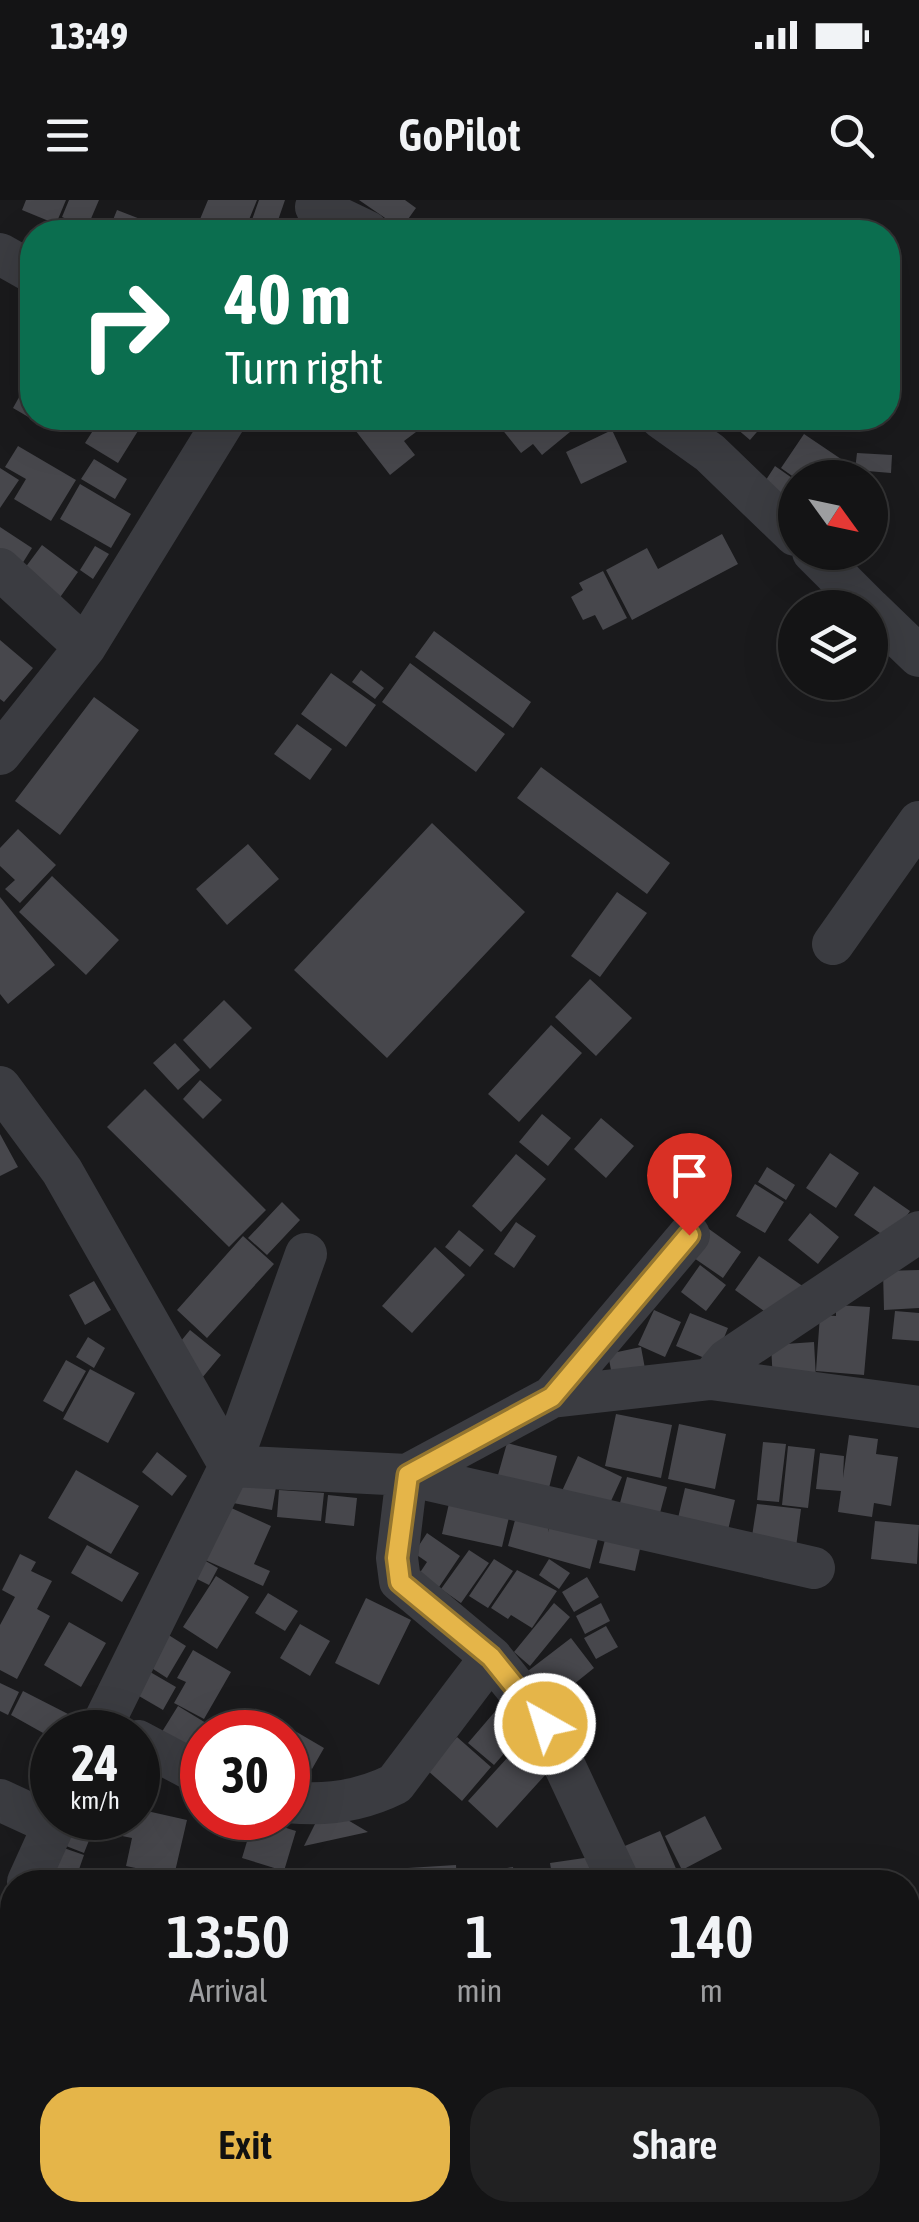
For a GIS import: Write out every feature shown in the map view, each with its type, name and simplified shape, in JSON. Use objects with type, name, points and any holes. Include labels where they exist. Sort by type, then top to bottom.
[{"type":"street","points":[[0,754],[85,647],[219,430]]},
{"type":"street","points":[[677,430],[710,453],[778,519]]},
{"type":"street","points":[[0,569],[85,647]]},
{"type":"street","points":[[831,570],[851,590]]},
{"type":"street","points":[[888,626],[919,656]]},
{"type":"street","points":[[832,944],[919,822]]},
{"type":"street","points":[[0,1087],[62,1171],[230,1466]]},
{"type":"street","points":[[711,1379],[727,1360],[919,1232]]},
{"type":"street","points":[[408,1475],[552,1397],[689,1235]]},
{"type":"street","points":[[125,1710],[230,1466],[306,1254]]},
{"type":"street","points":[[552,1397],[711,1379],[919,1407]]},
{"type":"street","points":[[230,1466],[408,1475],[814,1568]]},
{"type":"street","points":[[408,1475],[397,1558],[400,1582],[491,1657],[545,1724],[612,1870]]},
{"type":"street","points":[[310,1804],[372,1796],[395,1784],[491,1657]]},
{"type":"street","points":[[0,1800],[30,1811]]},
{"type":"street","points":[[34,1870],[47,1840]]},
{"type":"building","points":[[26,200],[66,200],[58,220],[46,220],[22,210]]},
{"type":"building","points":[[69,200],[99,200],[90,220],[62,217]]},
{"type":"building","points":[[208,200],[257,200],[249,220],[200,220]]},
{"type":"building","points":[[259,200],[285,200],[278,220],[252,220]]},
{"type":"building","points":[[359,200],[405,200],[416,208],[407,220],[388,220]]},
{"type":"building","points":[[117,210],[143,220],[113,220]]},
{"type":"building","points":[[93,430],[139,430],[118,463],[85,443]]},
{"type":"building","points":[[355,430],[416,432],[404,441],[415,455],[390,475]]},
{"type":"building","points":[[503,430],[572,430],[542,455],[533,444],[521,453]]},
{"type":"building","points":[[612,430],[627,462],[581,484],[566,452]]},
{"type":"building","points":[[738,430],[759,430],[750,440]]},
{"type":"building","points":[[804,434],[841,459],[840,460],[786,460]]},
{"type":"building","points":[[18,446],[76,480],[51,521],[14,499],[26,479],[5,467]]},
{"type":"building","points":[[857,453],[892,455],[891,473],[888,460],[856,460]]},
{"type":"building","points":[[94,459],[127,479],[115,499],[81,479]]},
{"type":"building","points":[[775,466],[778,468],[778,493],[764,483]]},
{"type":"building","points":[[0,468],[19,480],[0,508]]},
{"type":"building","points":[[80,484],[131,514],[111,548],[60,519]]},
{"type":"building","points":[[0,527],[32,548],[17,572],[0,561]]},
{"type":"building","points":[[722,534],[738,564],[632,620],[606,570],[647,548],[658,569]]},
{"type":"building","points":[[42,545],[78,572],[56,603],[19,576]]},
{"type":"building","points":[[95,546],[109,554],[93,579],[80,570]]},
{"type":"building","points":[[603,571],[627,618],[603,630],[595,615],[583,620],[571,597],[583,590],[579,583]]},
{"type":"building","points":[[434,631],[531,702],[513,728],[415,657]]},
{"type":"building","points":[[0,640],[33,668],[4,702],[0,699]]},
{"type":"building","points":[[410,663],[505,734],[476,772],[382,702]]},
{"type":"building","points":[[361,670],[384,688],[375,699],[352,682]]},
{"type":"building","points":[[331,673],[376,705],[346,747],[301,714]]},
{"type":"building","points":[[94,697],[139,730],[60,835],[15,801]]},
{"type":"building","points":[[297,724],[332,749],[310,780],[274,754]]},
{"type":"building","points":[[541,767],[670,863],[647,894],[517,798]]},
{"type":"building","points":[[432,823],[525,912],[387,1058],[294,970]]},
{"type":"building","points":[[18,829],[56,865],[20,903],[5,889],[15,880],[0,866],[0,848]]},
{"type":"building","points":[[248,844],[279,879],[227,925],[196,889]]},
{"type":"building","points":[[52,876],[119,940],[86,975],[19,912]]},
{"type":"building","points":[[617,892],[647,913],[600,977],[571,956]]},
{"type":"building","points":[[0,897],[55,965],[8,1004],[0,994]]},
{"type":"building","points":[[590,979],[632,1018],[596,1056],[555,1017]]},
{"type":"building","points":[[224,1000],[252,1028],[210,1069],[183,1040]]},
{"type":"building","points":[[551,1025],[582,1053],[519,1122],[488,1094]]},
{"type":"building","points":[[175,1043],[200,1070],[178,1090],[153,1063]]},
{"type":"building","points":[[200,1080],[222,1100],[203,1119],[183,1099]]},
{"type":"building","points":[[145,1089],[266,1210],[229,1247],[107,1127]]},
{"type":"building","points":[[542,1114],[571,1138],[548,1166],[519,1142]]},
{"type":"building","points":[[601,1118],[634,1146],[606,1178],[574,1149]]},
{"type":"building","points":[[0,1134],[18,1167],[0,1176]]},
{"type":"building","points":[[830,1153],[859,1173],[836,1208],[806,1188]]},
{"type":"building","points":[[516,1154],[546,1179],[501,1232],[472,1206]]},
{"type":"building","points":[[767,1167],[795,1185],[786,1200],[758,1182]]},
{"type":"building","points":[[755,1184],[784,1202],[765,1233],[736,1216]]},
{"type":"building","points":[[874,1186],[910,1211],[890,1240],[854,1215]]},
{"type":"building","points":[[282,1202],[300,1220],[267,1255],[248,1238]]},
{"type":"building","points":[[810,1213],[839,1237],[818,1264],[788,1240]]},
{"type":"building","points":[[516,1222],[536,1236],[514,1268],[494,1254]]},
{"type":"building","points":[[709,1229],[741,1252],[723,1278],[691,1256]]},
{"type":"building","points":[[459,1230],[484,1250],[470,1267],[445,1247]]},
{"type":"building","points":[[243,1236],[274,1264],[207,1338],[177,1310]]},
{"type":"building","points":[[435,1247],[465,1275],[412,1333],[382,1306]]},
{"type":"building","points":[[759,1256],[804,1287],[779,1322],[735,1290]]},
{"type":"building","points":[[700,1265],[726,1285],[706,1311],[681,1292]]},
{"type":"building","points":[[919,1270],[919,1308],[884,1310],[883,1271]]},
{"type":"building","points":[[94,1281],[111,1310],[85,1325],[69,1295]]},
{"type":"building","points":[[836,1305],[870,1307],[864,1375],[816,1371],[820,1315],[836,1316]]},
{"type":"building","points":[[654,1310],[681,1322],[665,1357],[638,1345]]},
{"type":"building","points":[[895,1311],[919,1313],[919,1341],[892,1339]]},
{"type":"building","points":[[690,1313],[728,1328],[714,1362],[676,1346]]},
{"type":"building","points":[[190,1330],[221,1355],[202,1378],[171,1353]]},
{"type":"building","points":[[88,1337],[105,1348],[94,1368],[76,1357]]},
{"type":"building","points":[[814,1342],[816,1379],[773,1382],[771,1345]]},
{"type":"building","points":[[641,1347],[646,1374],[613,1381],[608,1354]]},
{"type":"building","points":[[66,1360],[86,1371],[63,1412],[43,1401]]},
{"type":"building","points":[[90,1369],[135,1393],[108,1443],[63,1419]]},
{"type":"building","points":[[616,1414],[672,1425],[661,1478],[605,1466]]},
{"type":"building","points":[[679,1424],[726,1434],[715,1489],[668,1479]]},
{"type":"building","points":[[849,1435],[878,1439],[876,1454],[898,1457],[891,1506],[874,1503],[872,1517],[838,1512],[841,1491],[816,1489],[820,1453],[844,1456],[843,1478]]},
{"type":"building","points":[[763,1442],[786,1444],[779,1502],[757,1500]]},
{"type":"building","points":[[507,1443],[557,1456],[547,1496],[496,1482]]},
{"type":"building","points":[[788,1446],[815,1449],[808,1508],[782,1505]]},
{"type":"building","points":[[157,1452],[187,1476],[172,1496],[142,1472]]},
{"type":"building","points":[[578,1456],[622,1477],[606,1512],[562,1491]]},
{"type":"building","points":[[76,1470],[139,1506],[111,1554],[48,1518]]},
{"type":"building","points":[[627,1477],[667,1487],[657,1524],[617,1514]]},
{"type":"building","points":[[237,1480],[276,1487],[272,1510],[233,1503]]},
{"type":"building","points":[[685,1488],[735,1500],[725,1543],[675,1531]]},
{"type":"building","points":[[279,1490],[324,1493],[321,1521],[277,1517]]},
{"type":"building","points":[[328,1495],[357,1498],[354,1526],[325,1523]]},
{"type":"building","points":[[450,1499],[510,1513],[502,1547],[442,1534]]},
{"type":"building","points":[[757,1504],[801,1509],[795,1555],[750,1549]]},
{"type":"building","points":[[227,1506],[271,1526],[254,1564],[270,1571],[263,1586],[203,1559]]},
{"type":"building","points":[[518,1509],[551,1518],[548,1532],[552,1521],[599,1535],[590,1569],[508,1546]]},
{"type":"building","points":[[875,1521],[919,1525],[917,1564],[871,1559]]},
{"type":"building","points":[[607,1532],[642,1540],[635,1571],[599,1563]]},
{"type":"building","points":[[427,1533],[460,1556],[433,1596],[413,1583],[427,1562],[414,1553]]},
{"type":"building","points":[[87,1545],[139,1573],[122,1602],[71,1573]]},
{"type":"building","points":[[469,1550],[489,1563],[461,1603],[441,1589]]},
{"type":"building","points":[[20,1554],[36,1562],[31,1571],[52,1581],[37,1609],[50,1616],[17,1679],[0,1670],[0,1625],[15,1597],[2,1590]]},
{"type":"building","points":[[202,1559],[218,1568],[209,1585],[193,1577]]},
{"type":"building","points":[[494,1559],[513,1571],[488,1608],[469,1596]]},
{"type":"building","points":[[549,1559],[570,1573],[559,1589],[539,1575]]},
{"type":"building","points":[[517,1570],[557,1591],[532,1628],[491,1608]]},
{"type":"building","points":[[216,1576],[249,1597],[217,1649],[183,1627]]},
{"type":"building","points":[[587,1577],[599,1597],[574,1612],[562,1592]]},
{"type":"building","points":[[268,1593],[298,1611],[285,1631],[255,1613]]},
{"type":"building","points":[[366,1598],[411,1620],[379,1685],[335,1663]]},
{"type":"building","points":[[554,1603],[570,1617],[530,1666],[514,1652]]},
{"type":"building","points":[[601,1603],[610,1621],[585,1634],[576,1616]]},
{"type":"building","points":[[69,1622],[106,1643],[81,1687],[44,1665]]},
{"type":"building","points":[[300,1624],[330,1641],[310,1676],[280,1658]]},
{"type":"building","points":[[606,1626],[618,1647],[596,1659],[584,1638]]},
{"type":"building","points":[[167,1634],[186,1646],[167,1678],[147,1665]]},
{"type":"building","points":[[571,1638],[594,1668],[548,1705],[524,1674]]},
{"type":"building","points":[[193,1650],[231,1672],[209,1710],[187,1710],[174,1703],[186,1682],[177,1678]]},
{"type":"building","points":[[145,1669],[176,1687],[163,1710],[132,1692]]},
{"type":"building","points":[[0,1683],[19,1692],[8,1715],[0,1711]]},
{"type":"building","points":[[23,1691],[60,1710],[30,1710],[30,1726],[11,1715]]},
{"type":"building","points":[[178,1706],[185,1710],[180,1710],[180,1758],[160,1746],[160,1735]]},
{"type":"building","points":[[498,1708],[524,1731],[494,1765],[468,1743]]},
{"type":"building","points":[[457,1737],[491,1767],[462,1801],[427,1770]]},
{"type":"building","points":[[310,1740],[324,1748],[310,1768]]},
{"type":"building","points":[[518,1746],[547,1773],[497,1828],[468,1801]]},
{"type":"building","points":[[324,1806],[368,1832],[304,1846]]},
{"type":"building","points":[[160,1814],[180,1818],[182,1840],[175,1870],[126,1866],[132,1840],[160,1840]]},
{"type":"building","points":[[705,1816],[722,1849],[682,1870],[665,1836]]},
{"type":"building","points":[[660,1831],[677,1870],[621,1870],[613,1851]]},
{"type":"building","points":[[62,1840],[89,1840],[84,1853],[61,1844]]},
{"type":"building","points":[[247,1840],[293,1840],[284,1870],[242,1858]]},
{"type":"building","points":[[61,1847],[84,1855],[79,1870],[53,1870]]},
{"type":"building","points":[[598,1856],[600,1870],[551,1870],[550,1863]]},
{"type":"building","points":[[456,1865],[456,1870],[375,1870]]},
{"type":"route","points":[[545,1724],[491,1657],[400,1582],[397,1558],[408,1475],[552,1397],[689,1235]]}]
